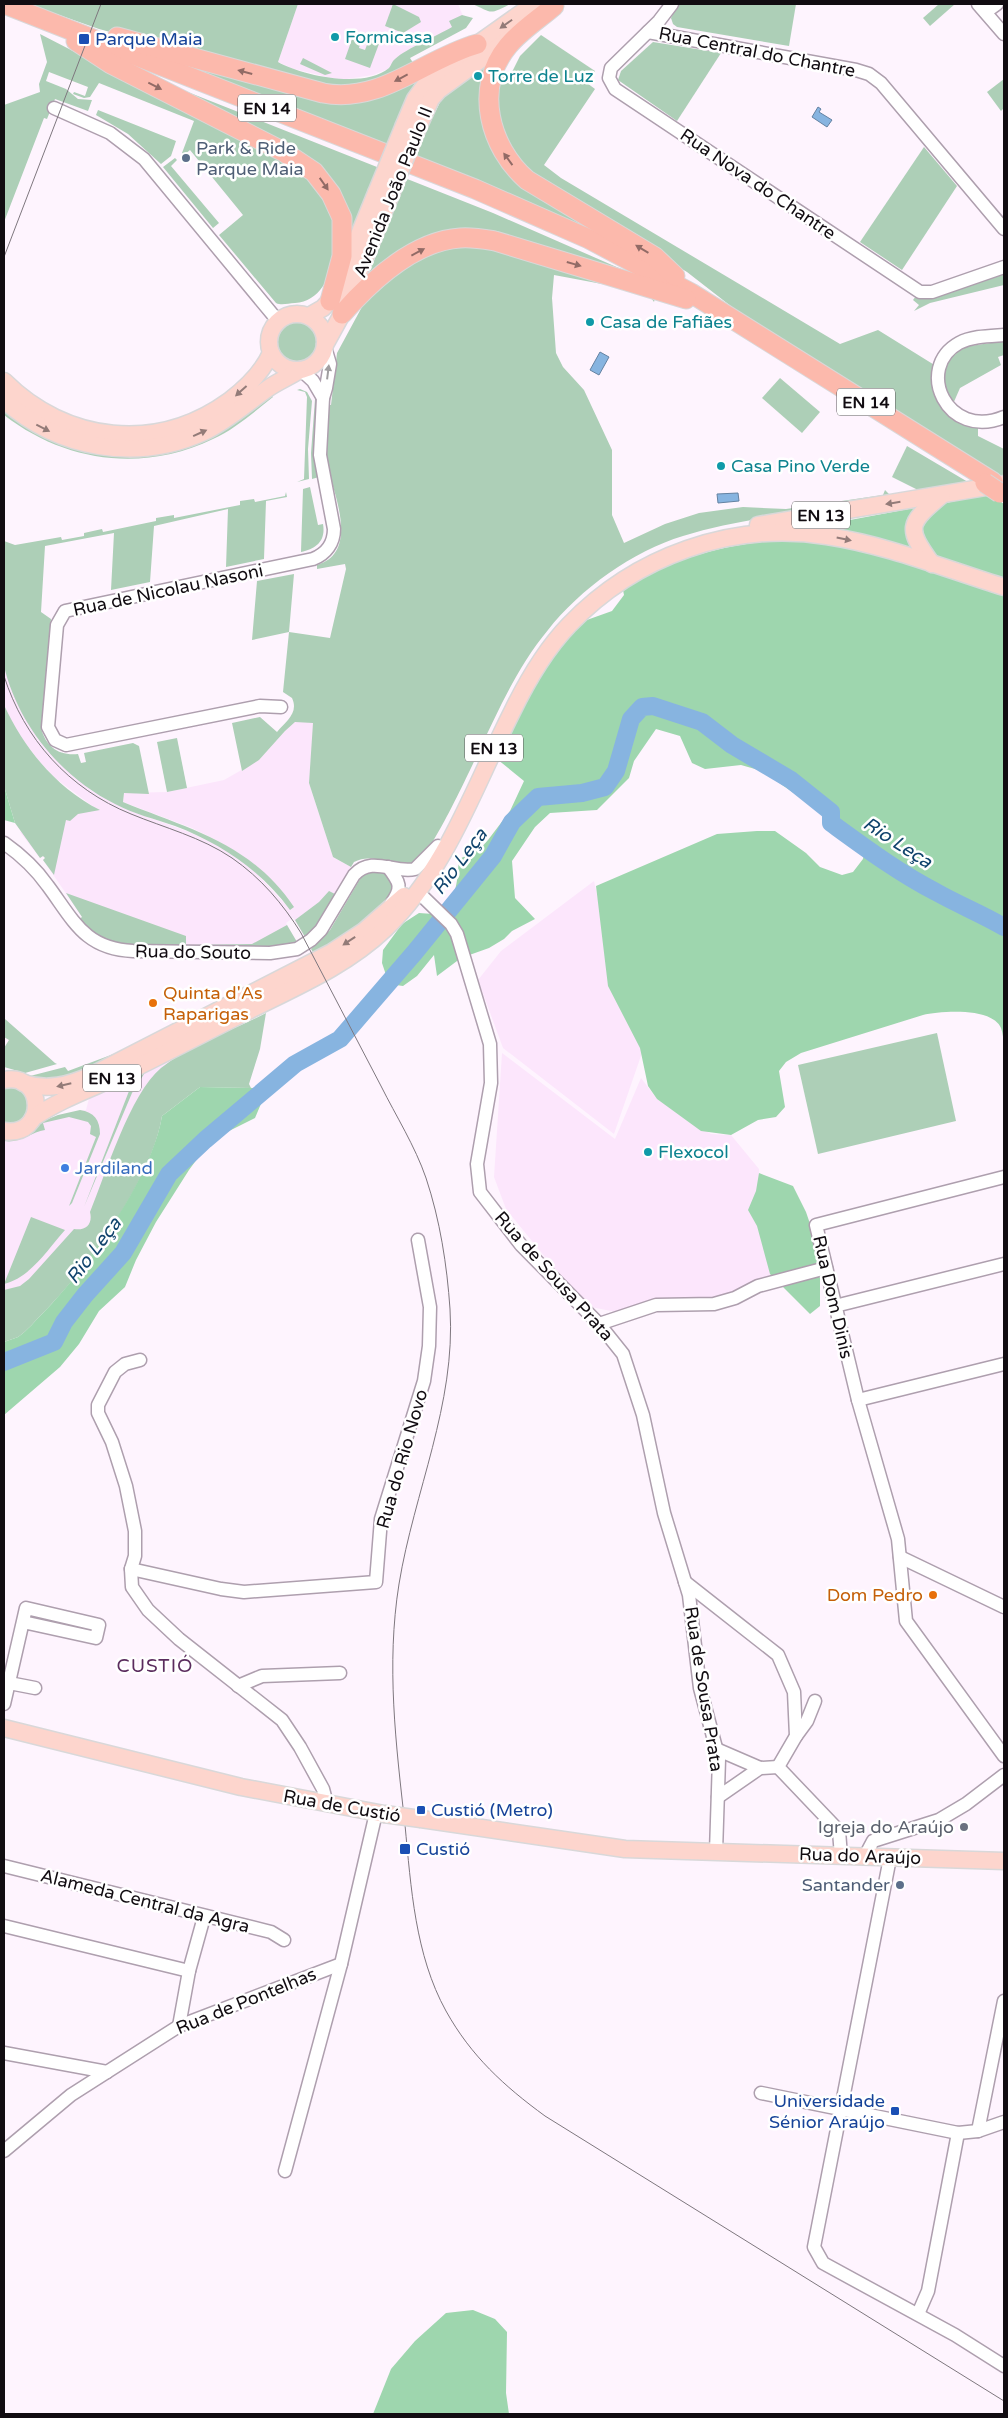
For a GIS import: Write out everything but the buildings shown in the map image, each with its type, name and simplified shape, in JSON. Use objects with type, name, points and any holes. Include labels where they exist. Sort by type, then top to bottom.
[{"type":"highway","name":"EN 14","points":[[4,4],[63,30]]},
{"type":"highway","points":[[555,5],[513,41],[498,63],[492,82],[489,105],[492,129],[498,142],[512,164],[528,180],[655,257],[694,298]]},
{"type":"highway","name":"EN 14","points":[[4,10],[63,30],[475,189],[588,239],[694,298],[998,487]]},
{"type":"highway","points":[[63,30],[78,27],[323,93],[343,96],[381,89],[437,59],[478,44]]},
{"type":"highway","points":[[63,30],[111,64],[284,152],[314,172],[331,194],[342,218],[342,256],[336,308]]},
{"type":"highway","points":[[336,308],[400,263],[425,248],[459,238],[475,237],[694,298]]},
{"type":"main road","name":"Avenida João Paulo II","points":[[325,346],[336,308],[410,127],[415,99],[431,77],[534,4]]},
{"type":"main road","name":"Avenida João Paulo II","points":[[410,127],[446,82],[555,5]]},
{"type":"main road","points":[[300,370],[280,365],[271,353],[269,336],[278,321],[295,314],[309,316],[336,308]]},
{"type":"main road","points":[[4,400],[40,427],[76,441],[113,448],[149,447],[170,444],[204,432],[230,416],[268,388],[315,364],[322,356],[325,346],[321,328],[309,316]]},
{"type":"main road","points":[[4,381],[34,407],[67,424],[108,434],[144,434],[186,425],[221,407],[261,371],[271,353]]},
{"type":"main road","name":"EN 13","points":[[4,1080],[12,1079],[35,1086],[55,1087],[92,1076],[332,952],[359,934],[401,898],[413,884],[438,846],[517,684],[532,659],[566,617],[594,591],[618,574],[656,553],[708,535],[998,487]]},
{"type":"main road","name":"EN 13","points":[[932,564],[916,543],[913,535],[914,524],[918,514],[942,495]]},
{"type":"main road","name":"EN 13","points":[[4,1131],[22,1129],[33,1118],[50,1107],[129,1071],[338,965],[384,929],[418,892],[445,851],[512,712],[544,656],[582,612],[632,575],[668,556],[702,544],[746,535],[780,532],[838,538],[932,564],[1004,587]]},
{"type":"main road","points":[[23,1083],[31,1089],[36,1098],[36,1109],[33,1118]]},
{"type":"main road","name":"Rua de Custió","points":[[4,1728],[242,1787],[327,1804],[584,1845],[625,1849],[716,1852]]},
{"type":"main road","name":"Rua do Araújo","points":[[716,1852],[890,1858],[975,1858],[1004,1861]]},
{"type":"street","name":"Rua Nova do Chantre","points":[[672,4],[648,32],[611,68],[609,78],[613,87],[916,290],[924,293],[932,292],[1004,267]]},
{"type":"street","points":[[997,4],[982,8],[1004,34]]},
{"type":"street","name":"Rua Central do Chantre","points":[[648,32],[856,70],[869,74],[881,84],[1004,229]]},
{"type":"street","points":[[54,108],[110,133],[144,159],[278,321]]},
{"type":"street","points":[[1004,334],[966,340],[955,346],[943,362],[938,377],[942,396],[957,415],[979,423],[1004,417]]},
{"type":"street","name":"Rua de Nicolau Nasoni","points":[[281,707],[260,706],[66,745],[55,740],[48,727],[58,625],[65,611],[313,559],[328,549],[333,538],[334,529],[320,455],[322,398],[326,388],[330,364],[325,346]]},
{"type":"street","points":[[300,370],[313,380],[322,398]]},
{"type":"street","name":"Rua do Souto","points":[[4,843],[37,872],[84,934],[102,946],[124,951],[270,953],[297,949],[311,940],[321,930],[356,873],[372,865],[415,869],[438,846]]},
{"type":"street","points":[[387,910],[400,891],[399,884],[388,867]]},
{"type":"street","name":"Rua de Sousa Prata","points":[[418,892],[451,924],[460,943],[490,1044],[491,1083],[477,1164],[480,1192],[521,1245],[599,1324],[623,1354],[643,1415],[664,1513],[689,1595],[700,1688],[719,1759],[716,1852]]},
{"type":"street","name":"Rua Dom Dinis","points":[[1004,1177],[816,1225],[858,1400],[898,1538],[906,1621],[1004,1756]]},
{"type":"street","name":"Rua do Rio Novo","points":[[131,1569],[221,1589],[244,1592],[376,1582],[381,1519],[424,1381],[429,1346],[430,1307],[418,1240]]},
{"type":"street","points":[[835,1306],[1004,1264]]},
{"type":"street","points":[[599,1324],[656,1304],[714,1304],[735,1298],[758,1286],[826,1268]]},
{"type":"street","points":[[140,1360],[124,1364],[115,1372],[98,1405],[98,1413],[112,1442],[126,1486],[134,1522],[135,1556],[131,1569],[132,1587],[148,1610],[179,1639],[282,1720],[300,1748],[322,1789],[327,1804]]},
{"type":"street","points":[[858,1400],[1004,1364]]},
{"type":"street","points":[[900,1557],[1003,1604]]},
{"type":"street","points":[[685,1582],[778,1655],[794,1692],[796,1736]]},
{"type":"street","points":[[4,1704],[6,1682],[26,1608],[99,1625],[96,1638],[23,1622]]},
{"type":"street","points":[[238,1686],[262,1676],[340,1673]]},
{"type":"street","points":[[6,1682],[35,1688]]},
{"type":"street","points":[[778,1767],[807,1721],[815,1701]]},
{"type":"street","points":[[716,1749],[760,1768],[778,1767],[839,1831],[841,1856]]},
{"type":"street","points":[[718,1797],[760,1768]]},
{"type":"street","points":[[865,1856],[873,1841],[939,1820],[985,1791],[1004,1775]]},
{"type":"street","points":[[285,2171],[342,1964],[380,1813]]},
{"type":"street","points":[[890,1858],[814,2247],[817,2256],[823,2263],[918,2314],[1004,2366]]},
{"type":"street","name":"Alameda Central da Agra","points":[[4,1866],[204,1917],[271,1932],[284,1940]]},
{"type":"street","points":[[179,2026],[189,1971],[204,1917]]},
{"type":"street","points":[[4,1929],[189,1971]]},
{"type":"street","name":"Rua de Pontelhas","points":[[4,2151],[10,2142],[72,2095],[179,2026],[342,1964]]},
{"type":"street","points":[[978,2131],[1004,2001]]},
{"type":"street","points":[[4,2053],[107,2072]]},
{"type":"street","points":[[761,2092],[958,2133],[978,2131],[1004,2122]]},
{"type":"street","points":[[918,2314],[928,2292],[958,2133]]},
{"type":"shaded area","points":[[298,4],[458,4],[465,21],[395,59],[388,69],[373,75],[340,80],[294,69],[278,62]]},
{"type":"shaded area","points":[[4,664],[17,702],[39,741],[92,791],[126,809],[189,832],[225,849],[255,872],[290,909],[290,902],[256,866],[220,842],[192,828],[123,802],[124,793],[167,792],[224,780],[259,760],[295,722],[314,722],[309,783],[333,857],[351,867],[317,925],[305,937],[293,918],[286,923],[297,942],[287,946],[126,946],[87,924],[43,860],[45,858],[43,856],[40,858],[20,832],[95,808],[55,778],[39,761],[18,733],[4,705]]},
{"type":"shaded area","points":[[594,881],[619,996],[644,1047],[614,1134],[503,1048],[478,980],[501,951]]},
{"type":"shaded area","points":[[502,1053],[615,1139],[641,1078],[657,1099],[711,1134],[731,1135],[759,1169],[759,1173],[816,1260],[711,1300],[616,1312],[591,1307],[549,1262],[506,1209],[494,1177]]},
{"type":"shaded area","name":"Jardiland","points":[[172,1060],[156,1100],[80,1248],[4,1304],[4,1137],[58,1115],[86,1110],[90,1095],[144,1070]]},
{"type":"green space","points":[[28,4],[298,4],[278,62],[302,72],[318,76],[349,79],[365,78],[378,74],[389,68],[394,60],[414,46],[452,27],[449,21],[462,15],[473,18],[466,28],[410,58],[415,66],[379,85],[321,88],[99,29]]},
{"type":"green space","points":[[393,4],[419,17],[421,22],[403,33],[385,26]]},
{"type":"green space","points":[[472,4],[510,4],[490,12]]},
{"type":"green space","points":[[678,4],[796,4],[789,46],[677,27],[673,24],[671,18]]},
{"type":"green space","points":[[939,4],[955,4],[930,26],[923,18]]},
{"type":"green space","points":[[40,34],[306,171],[331,204],[334,221],[335,236],[332,266],[327,280],[319,291],[309,299],[295,303],[276,303],[219,235],[243,215],[190,150],[184,155],[182,153],[194,121],[99,83],[90,97],[84,98],[73,94],[74,92],[85,96],[88,87],[49,72],[46,81],[66,89],[78,99],[92,100],[88,111],[55,99],[47,119],[44,118],[4,222],[4,105],[40,92],[39,84],[47,62]]},
{"type":"green space","points":[[541,35],[595,71],[587,83],[595,89],[544,165],[561,178],[840,344],[878,330],[936,366],[954,419],[978,428],[978,436],[1004,449],[1004,478],[999,475],[997,477],[750,321],[687,272],[531,177],[496,126],[500,69],[511,74],[520,56]]},
{"type":"green space","points":[[370,37],[380,41],[370,68],[345,59],[352,39],[360,44],[359,48],[365,50]]},
{"type":"green space","points":[[653,42],[721,53],[677,121],[618,80],[621,71]]},
{"type":"green space","points":[[142,49],[317,96],[416,81],[396,121],[409,127],[449,74],[412,128],[425,133],[443,96],[490,63],[491,138],[616,242],[490,186]]},
{"type":"green space","points":[[303,58],[332,73],[325,75],[300,64]]},
{"type":"green space","points":[[1004,79],[1004,108],[1001,111],[987,92]]},
{"type":"green space","points":[[160,81],[493,213],[628,272],[478,234],[377,273],[370,271],[397,202],[385,197],[350,236],[335,194]]},
{"type":"green space","points":[[98,110],[176,141],[171,156],[161,164],[128,134],[96,115]]},
{"type":"green space","points":[[924,147],[957,186],[902,270],[860,242]]},
{"type":"green space","points":[[175,158],[177,160],[171,166],[219,223],[213,228],[163,167]]},
{"type":"green space","points":[[464,242],[492,245],[650,293],[655,298],[654,302],[649,295],[634,290],[554,275],[552,298],[556,353],[563,367],[584,390],[612,450],[612,515],[624,543],[665,524],[699,513],[743,507],[786,509],[883,495],[885,490],[891,496],[888,500],[733,523],[683,536],[645,551],[592,586],[561,615],[527,658],[440,829],[423,856],[416,863],[409,865],[371,858],[354,862],[351,867],[333,857],[309,783],[313,723],[295,722],[259,760],[242,771],[232,723],[260,717],[277,732],[293,712],[294,703],[292,698],[283,692],[289,632],[330,638],[346,569],[345,564],[317,569],[317,565],[331,558],[338,546],[341,532],[337,500],[325,458],[324,445],[327,405],[331,405],[337,353],[363,305],[386,284],[383,280],[422,256],[453,244]]},
{"type":"green space","points":[[1004,272],[1004,285],[930,303],[914,311],[919,305],[913,300],[916,296],[932,298]]},
{"type":"green space","points":[[301,321],[309,324],[315,330],[318,342],[315,354],[309,360],[293,363],[285,360],[279,354],[276,338],[279,330],[285,324]]},
{"type":"green space","points":[[1004,341],[1004,355],[998,357],[1001,365],[960,388],[953,404],[944,389],[944,370],[950,359],[963,347]]},
{"type":"green space","points":[[780,378],[820,412],[802,433],[762,398]]},
{"type":"green space","points":[[300,389],[307,392],[312,401],[308,449],[309,479],[297,482],[304,479],[307,397],[305,392],[297,390]]},
{"type":"green space","points":[[270,393],[273,397],[237,425],[213,439],[186,450],[132,459],[78,452],[52,443],[28,431],[4,415],[4,408],[84,450]]},
{"type":"green space","points":[[315,399],[317,399],[314,440],[319,477],[312,479],[311,453]]},
{"type":"green space","points":[[907,446],[973,485],[924,493],[892,477]]},
{"type":"green space","points":[[310,487],[318,525],[323,524],[324,530],[319,543],[311,549],[301,552],[303,489]]},
{"type":"green space","points":[[286,492],[287,497],[266,501],[264,559],[226,567],[228,509],[154,526],[150,582],[111,590],[114,533],[45,546],[41,612],[51,619],[41,728],[46,740],[54,749],[59,752],[78,754],[81,763],[86,762],[84,753],[133,743],[139,746],[149,794],[124,793],[123,802],[195,830],[238,853],[258,867],[277,885],[294,907],[290,910],[267,883],[224,850],[175,826],[122,808],[95,793],[77,779],[44,747],[31,728],[11,688],[3,657],[4,541],[15,545],[61,537],[62,540],[84,536],[84,533],[102,529],[103,532],[156,521],[156,518],[174,515],[174,518],[240,505],[240,501],[254,499],[255,502],[285,496]]},
{"type":"green space","points":[[989,494],[1004,504],[1004,579],[930,553],[917,531],[941,504]]},
{"type":"green space","points":[[914,508],[906,530],[912,549],[818,526]]},
{"type":"green space","points":[[784,540],[831,543],[875,553],[1004,593],[1004,1044],[1001,1028],[996,1021],[988,1017],[965,1012],[942,1012],[923,1015],[801,1053],[786,1062],[779,1071],[785,1107],[776,1117],[758,1120],[731,1135],[701,1131],[657,1099],[648,1086],[640,1048],[608,986],[596,886],[717,834],[757,831],[775,831],[806,853],[820,867],[842,875],[853,872],[863,859],[866,839],[830,815],[821,812],[762,771],[741,765],[705,769],[692,763],[680,736],[656,729],[634,761],[629,778],[597,810],[550,813],[535,827],[512,861],[515,898],[535,919],[512,931],[504,939],[489,948],[461,958],[437,976],[434,955],[417,976],[403,986],[389,984],[382,963],[383,950],[402,924],[419,913],[433,914],[448,902],[455,891],[459,859],[479,850],[510,811],[524,781],[497,759],[525,701],[558,650],[584,621],[612,611],[624,595],[623,590],[681,561],[720,549]]},
{"type":"green space","points":[[294,574],[289,632],[252,640],[257,581]]},
{"type":"green space","points":[[4,705],[21,736],[43,765],[69,790],[100,810],[78,814],[70,821],[66,820],[54,875],[43,860],[45,858],[43,856],[40,858],[15,823],[4,786]]},
{"type":"green space","points":[[177,738],[187,788],[167,792],[157,742]]},
{"type":"green space","points":[[4,786],[15,823],[4,820]]},
{"type":"green space","points":[[381,871],[392,880],[392,892],[384,904],[354,929],[314,954],[311,949],[330,930],[360,879],[368,872]]},
{"type":"green space","points":[[329,891],[335,894],[313,930],[305,937],[295,920],[319,902]]},
{"type":"green space","points":[[66,893],[186,936],[186,945],[252,944],[287,925],[297,942],[279,948],[117,945],[100,937],[77,921],[82,917]]},
{"type":"green space","points":[[266,1013],[260,1049],[249,1084],[251,1088],[200,1087],[162,1116],[156,1141],[146,1167],[116,1221],[98,1247],[61,1294],[25,1332],[18,1337],[4,1342],[4,1290],[20,1286],[29,1279],[74,1229],[82,1229],[88,1226],[91,1216],[90,1212],[120,1135],[139,1096],[150,1080],[161,1068],[185,1052]]},
{"type":"green space","points":[[5,1019],[57,1064],[25,1073],[4,1067],[4,1048],[9,1040],[4,1037]]},
{"type":"green space","points":[[937,1033],[956,1121],[818,1154],[798,1065]]},
{"type":"green space","points":[[135,1046],[98,1066],[71,1076],[44,1078],[30,1076],[65,1067],[68,1071]]},
{"type":"green space","points":[[146,1071],[132,1093],[84,1207],[136,1073]]},
{"type":"green space","points":[[4,1087],[16,1087],[26,1095],[28,1110],[19,1122],[4,1123]]},
{"type":"green space","points":[[200,1087],[255,1088],[263,1099],[255,1118],[211,1140],[189,1170],[156,1222],[136,1260],[125,1287],[99,1311],[79,1344],[60,1367],[4,1415],[4,1342],[18,1337],[28,1329],[79,1272],[132,1193],[156,1140],[162,1116]]},
{"type":"green space","points":[[80,1110],[89,1113],[95,1118],[99,1125],[100,1134],[72,1203],[69,1206],[96,1137],[90,1134],[91,1126],[88,1122],[69,1117],[43,1123],[45,1130],[15,1141],[4,1141],[4,1137],[58,1115]]},
{"type":"green space","points":[[759,1173],[793,1186],[806,1212],[820,1253],[820,1306],[810,1314],[770,1274],[757,1226],[748,1210],[756,1191]]},
{"type":"green space","points":[[31,1217],[65,1230],[30,1269],[22,1276],[4,1284]]},
{"type":"green space","points":[[473,2310],[495,2319],[507,2332],[506,2393],[509,2414],[373,2414],[391,2369],[415,2341],[446,2313]]},
{"type":"water","points":[[818,107],[821,109],[819,112],[832,120],[827,127],[812,117]]},
{"type":"water","points":[[600,352],[609,357],[599,375],[590,370]]},
{"type":"water","points":[[738,493],[739,501],[718,503],[717,494]]},
{"type":"waterway","name":"Rio Leça","points":[[4,1362],[54,1342],[64,1322],[85,1295],[123,1253],[169,1174],[205,1140],[295,1064],[340,1039],[415,952],[493,856],[512,822],[538,797],[582,793],[605,787],[616,771],[631,719],[642,707],[653,706],[702,722],[732,745],[791,780],[831,812],[831,823],[882,859],[922,885],[1004,927]]},
{"type":"tram line","points":[[4,257],[101,4]]},
{"type":"tram line","points":[[4,676],[24,721],[37,741],[69,776],[88,791],[109,803],[131,814],[208,844],[232,858],[262,883],[279,902],[301,933],[411,1143],[426,1178],[439,1226],[445,1259],[450,1309],[450,1344],[447,1379],[440,1414],[399,1584],[395,1614],[393,1675],[398,1765],[412,1896],[427,1967],[446,2011],[466,2042],[490,2069],[545,2116],[1004,2401]]},
{"type":"place","name":"Formicasa","points":[[335,37]]},
{"type":"place","name":"Parque Maia","points":[[84,39]]},
{"type":"place","name":"Torre de Luz","points":[[478,76]]},
{"type":"place","name":"Park & Ride Parque Maia","points":[[186,158]]},
{"type":"place","name":"Casa de Fafiães","points":[[590,322]]},
{"type":"place","name":"Casa Pino Verde","points":[[721,466]]},
{"type":"place","name":"Quinta d'As Raparigas","points":[[153,1003]]},
{"type":"place","name":"Flexocol","points":[[648,1152]]},
{"type":"place","name":"Jardiland","points":[[65,1168]]},
{"type":"place","name":"Dom Pedro","points":[[933,1595]]},
{"type":"place","name":"Custió (Metro)","points":[[421,1810]]},
{"type":"place","name":"Igreja do Araújo","points":[[964,1827]]},
{"type":"place","name":"Custió","points":[[405,1849]]},
{"type":"place","name":"Santander","points":[[900,1885]]},
{"type":"place","name":"Universidade Sénior Araújo","points":[[895,2111]]},
{"type":"district","name":"CUSTIÓ","points":[[155,1665]]}]
